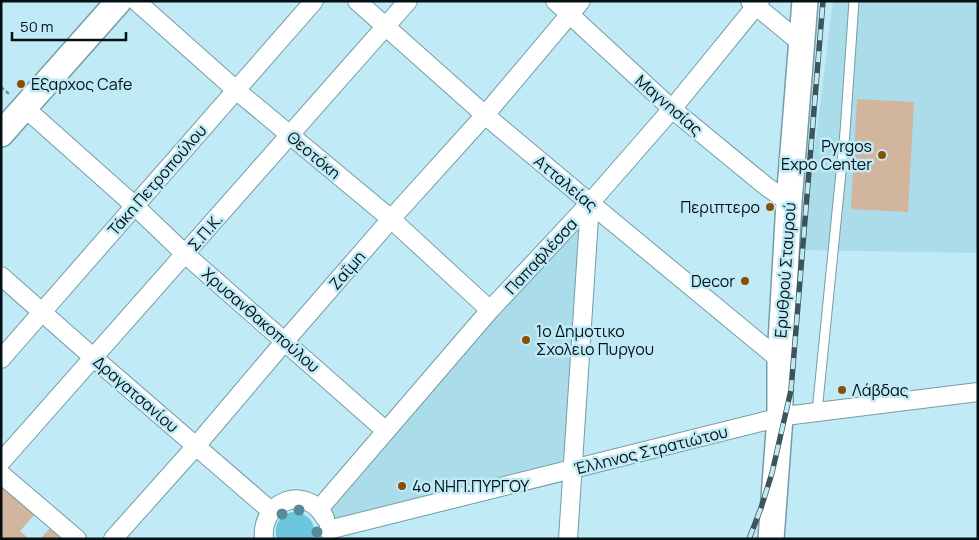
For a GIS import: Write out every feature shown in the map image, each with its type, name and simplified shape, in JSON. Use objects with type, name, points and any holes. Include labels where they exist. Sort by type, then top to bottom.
[{"type":"main road","points":[[1,134],[119,1]]},
{"type":"main road","name":"Ερυθρού Σταυρού","points":[[771,539],[780,417],[780,360],[789,202],[805,1]]},
{"type":"street","name":"Θεοτόκη","points":[[136,1],[236,90],[391,219],[490,310]]},
{"type":"street","name":"Τάκη Πετροπούλου","points":[[1,360],[314,1]]},
{"type":"street","name":"Ατταλείας","points":[[357,1],[485,115],[780,360]]},
{"type":"street","name":"Σ.Π.Κ.","points":[[1,462],[408,1]]},
{"type":"street","name":"Μαγνησίας","points":[[555,1],[672,109],[767,187],[789,202]]},
{"type":"street","name":"Ζαΐμη","points":[[113,539],[196,446],[391,219],[485,115],[581,1]]},
{"type":"street","points":[[755,3],[801,43]]},
{"type":"street","name":"Παπαφλέσσα","points":[[319,509],[490,310],[590,203],[672,109],[755,3]]},
{"type":"street","name":"Χρυσανθακοπούλου","points":[[25,108],[135,206],[185,254],[386,431]]},
{"type":"street","points":[[568,539],[590,203]]},
{"type":"street","name":"Δραγατσανίου","points":[[1,276],[271,511]]},
{"type":"street","name":"Έλληνος Στρατιώτου","points":[[328,534],[780,417],[978,392]]},
{"type":"street","points":[[1,474],[77,539]]},
{"type":"street","points":[[264,539],[265,520],[271,511],[286,501],[295,499],[304,500],[319,509],[324,517],[328,534]]},
{"type":"lane","points":[[818,412],[845,132],[854,1]]},
{"type":"shaded area","points":[[833,1],[978,1],[978,253],[802,250]]},
{"type":"shaded area","name":"1ο Δημοτικο Σχολειο Πυργου","points":[[584,212],[569,467],[334,519],[330,512]]},
{"type":"shaded area","points":[[292,512],[307,516],[313,523],[313,539],[277,539],[276,530],[278,522]]},
{"type":"building","name":"Pyrgos Expo Center","points":[[857,99],[914,102],[908,212],[851,209]]},
{"type":"building","points":[[1,485],[35,514],[20,531],[29,539],[1,539]]},
{"type":"building","points":[[50,528],[61,539],[40,539]]},
{"type":"railway","points":[[749,539],[772,473],[791,390],[823,1]]},
{"type":"place","name":"Εξαρχος Cafe","points":[[21,84]]},
{"type":"place","name":"Pyrgos Expo Center","points":[[882,155]]},
{"type":"place","name":"Περιπτερο","points":[[770,207]]},
{"type":"place","name":"Decor","points":[[745,281]]},
{"type":"place","name":"1ο Δημοτικο Σχολειο Πυργου","points":[[526,340]]},
{"type":"place","name":"Λάβδας","points":[[842,390]]},
{"type":"place","name":"4ο ΝΗΠ.ΠΥΡΓΟΥ","points":[[402,486]]}]
